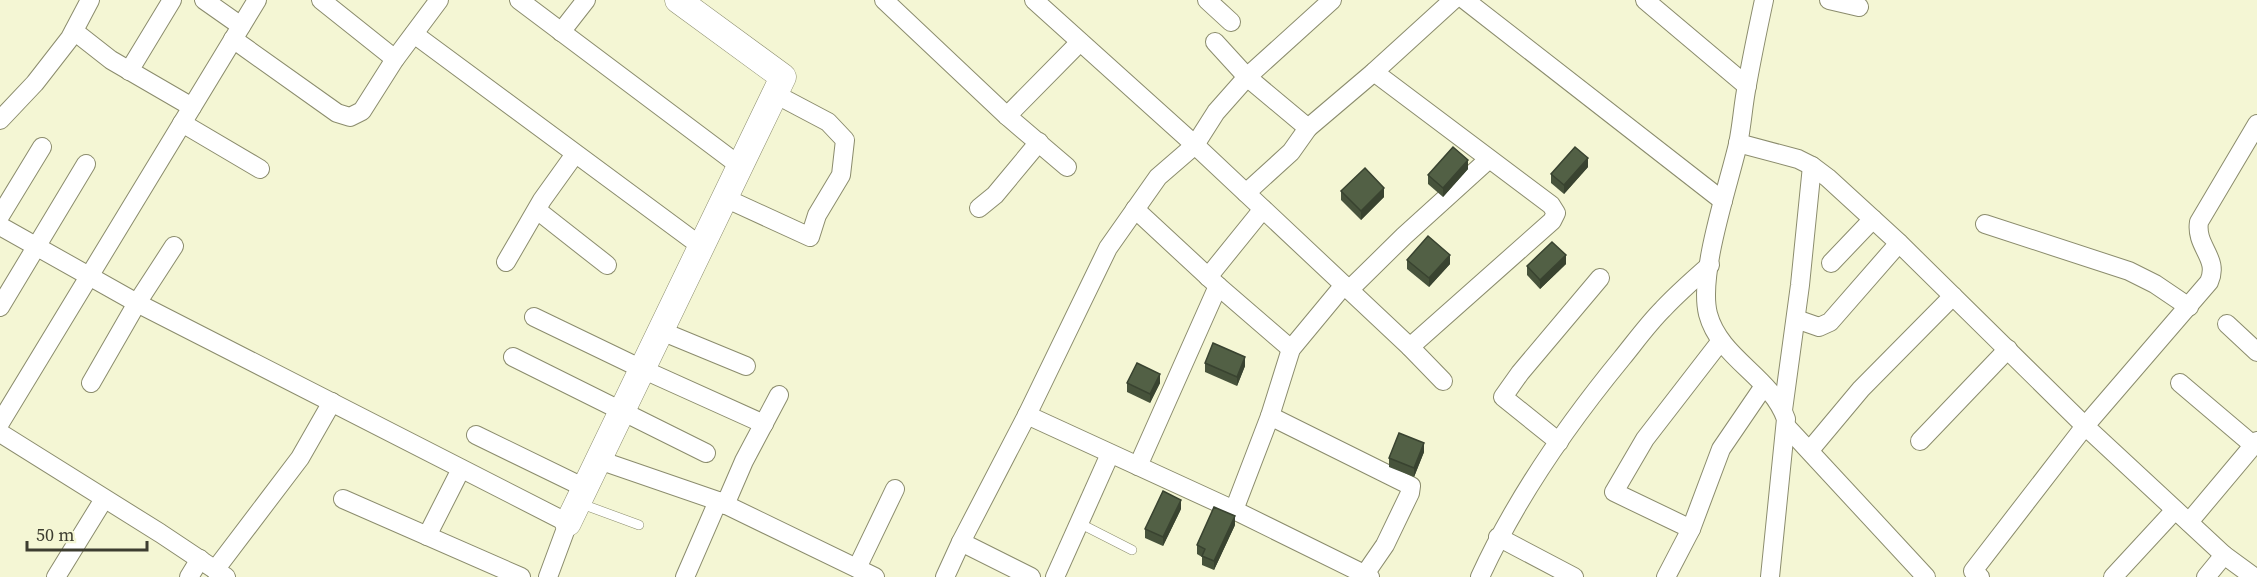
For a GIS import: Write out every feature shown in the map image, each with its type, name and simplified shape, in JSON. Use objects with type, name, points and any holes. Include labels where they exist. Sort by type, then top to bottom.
[{"type":"street","points":[[0,120],[34,83],[74,31],[90,0]]},
{"type":"street","points":[[129,71],[172,0]]},
{"type":"street","points":[[204,0],[237,32],[337,113],[350,117],[362,111],[395,60],[439,0]]},
{"type":"street","points":[[0,423],[257,0]]},
{"type":"street","points":[[321,0],[395,60]]},
{"type":"street","points":[[519,0],[740,166]]},
{"type":"street","points":[[561,32],[585,0]]},
{"type":"street","points":[[548,577],[577,505],[783,77],[678,0]]},
{"type":"street","points":[[884,0],[1007,116],[1067,167]]},
{"type":"street","points":[[1034,0],[1195,145],[1347,287],[1443,381]]},
{"type":"street","points":[[1207,0],[1231,22]]},
{"type":"street","points":[[945,577],[961,542],[1028,416],[1108,248],[1158,177],[1195,145],[1216,112],[1247,77],[1332,0]]},
{"type":"street","points":[[1246,193],[1292,152],[1308,128],[1453,0]]},
{"type":"street","points":[[1465,0],[1723,201]]},
{"type":"street","points":[[1645,0],[1747,86]]},
{"type":"street","points":[[1764,0],[1738,143],[1710,265],[1706,296],[1708,315],[1720,342],[1764,386],[1784,418],[1810,450],[1926,577]]},
{"type":"street","points":[[1829,0],[1859,7]]},
{"type":"street","points":[[74,31],[129,71],[192,107]]},
{"type":"street","points":[[414,34],[702,247]]},
{"type":"street","points":[[1007,116],[1080,42]]},
{"type":"street","points":[[1215,42],[1247,77],[1308,128]]},
{"type":"street","points":[[1374,72],[1551,205],[1556,213],[1555,217],[1410,347]]},
{"type":"street","points":[[725,198],[810,237],[817,215],[842,175],[845,140],[828,122],[775,94]]},
{"type":"street","points":[[182,123],[260,169]]},
{"type":"street","points":[[1973,576],[2085,426],[2210,282],[2213,273],[2212,264],[2199,240],[2199,222],[2257,124]]},
{"type":"street","points":[[979,208],[995,195],[1039,142]]},
{"type":"street","points":[[1738,143],[1798,159],[1812,166],[1874,219],[2085,426],[2224,555],[2254,577]]},
{"type":"street","points":[[0,216],[42,147]]},
{"type":"street","points":[[506,262],[537,210],[575,154]]},
{"type":"street","points":[[1234,510],[1270,416],[1291,349],[1347,287],[1490,159]]},
{"type":"street","points":[[0,307],[86,164]]},
{"type":"street","points":[[1770,577],[1784,418],[1812,166]]},
{"type":"street","points":[[1135,209],[1291,349]]},
{"type":"street","points":[[1138,466],[1213,281],[1263,209]]},
{"type":"street","points":[[537,210],[607,265]]},
{"type":"street","points":[[1831,263],[1874,219]]},
{"type":"street","points":[[1986,224],[2129,271],[2155,284],[2189,307]]},
{"type":"street","points":[[0,226],[137,303],[461,469],[577,505]]},
{"type":"street","points":[[1796,320],[1818,327],[1830,322],[1899,243]]},
{"type":"street","points":[[91,383],[137,303],[174,246]]},
{"type":"street","points":[[1480,577],[1498,537],[1559,442],[1606,378],[1662,310],[1710,265]]},
{"type":"street","points":[[1559,442],[1503,396],[1600,278]]},
{"type":"street","points":[[1810,450],[1861,389],[1953,296]]},
{"type":"street","points":[[534,317],[764,424]]},
{"type":"street","points":[[2227,324],[2257,352]]},
{"type":"street","points":[[661,331],[746,366]]},
{"type":"street","points":[[1691,529],[1614,492],[1645,439],[1720,342]]},
{"type":"street","points":[[1920,441],[2008,349]]},
{"type":"street","points":[[513,357],[706,453]]},
{"type":"street","points":[[2114,577],[2182,516],[2255,443],[2180,383]]},
{"type":"street","points":[[1666,577],[1691,529],[1721,449],[1764,386]]},
{"type":"street","points":[[685,577],[779,395]]},
{"type":"street","points":[[0,433],[220,573],[300,458],[332,402]]},
{"type":"street","points":[[1028,416],[1234,510],[1368,576],[1385,545],[1411,486],[1270,416]]},
{"type":"street","points":[[476,435],[577,505]]},
{"type":"street","points":[[1055,577],[1110,454]]},
{"type":"street","points":[[599,460],[722,503],[848,569],[875,577]]},
{"type":"street","points":[[427,536],[461,469]]},
{"type":"street","points":[[848,569],[895,489]]},
{"type":"street","points":[[56,577],[104,499]]},
{"type":"street","points":[[343,499],[521,577]]},
{"type":"street","points":[[1498,537],[1574,577]]},
{"type":"street","points":[[961,542],[1031,577]]},
{"type":"street","points":[[2206,577],[2224,555]]},
{"type":"street","points":[[1902,577],[1910,559]]},
{"type":"street","points":[[189,577],[200,560]]},
{"type":"lane","points":[[577,505],[639,525]]},
{"type":"lane","points":[[1079,523],[1132,550]]},
{"type":"building","points":[[1453,147],[1468,160],[1443,188],[1428,175]]},
{"type":"building","points":[[1575,147],[1588,158],[1564,185],[1551,174]]},
{"type":"building","points":[[1365,168],[1384,188],[1361,211],[1341,191]]},
{"type":"building","points":[[1428,236],[1450,255],[1429,278],[1407,260]]},
{"type":"building","points":[[1552,242],[1566,255],[1540,280],[1527,266]]},
{"type":"building","points":[[1213,343],[1245,357],[1237,377],[1205,363]]},
{"type":"building","points":[[1137,363],[1160,374],[1150,394],[1127,383]]},
{"type":"building","points":[[1399,433],[1424,443],[1414,468],[1389,458]]},
{"type":"building","points":[[1163,491],[1181,500],[1163,537],[1145,529]]},
{"type":"building","points":[[1214,507],[1235,516],[1214,561],[1202,556],[1205,549],[1197,545]]}]
